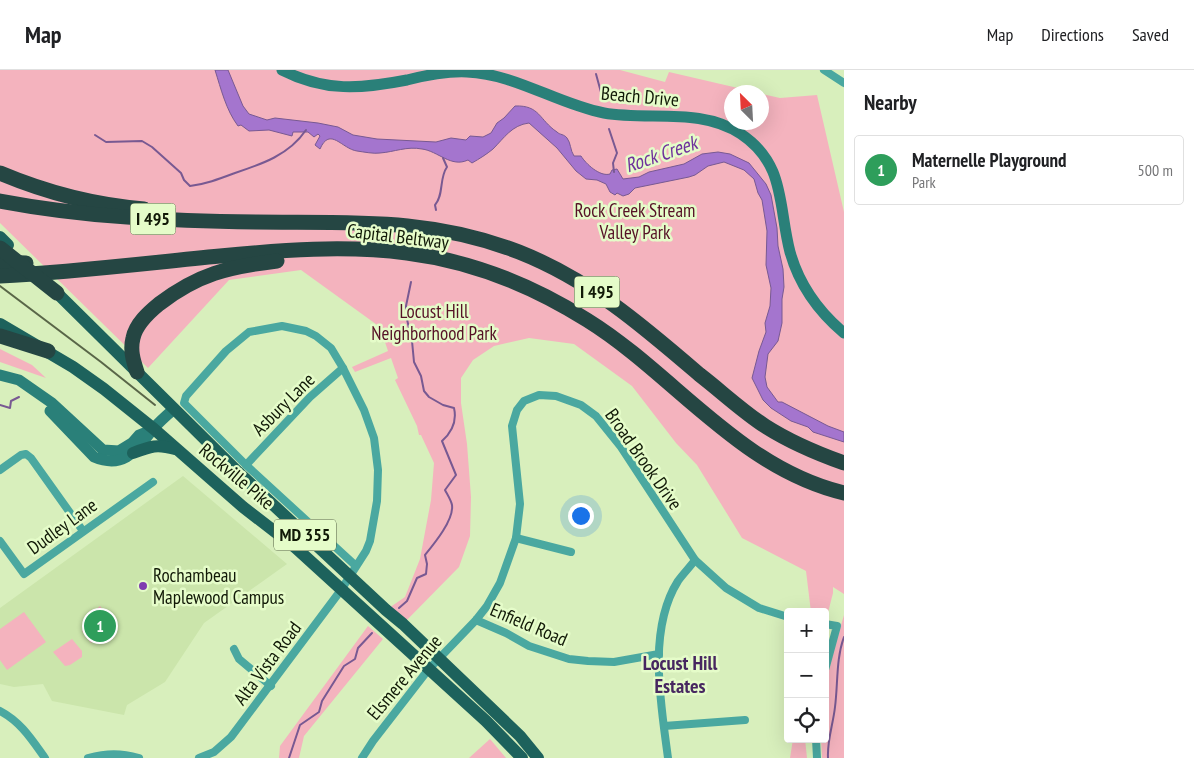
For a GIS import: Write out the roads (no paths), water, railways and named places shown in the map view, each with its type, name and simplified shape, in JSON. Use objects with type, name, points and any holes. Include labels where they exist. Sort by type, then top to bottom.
[{"type":"highway","points":[[0,173],[55,192],[103,204],[187,213],[307,222]]},
{"type":"highway","name":"Capital Beltway","points":[[0,201],[86,214],[137,218],[220,222],[402,224],[485,240],[547,264],[605,297],[765,426],[812,451],[844,463]]},
{"type":"highway","points":[[3,243],[57,293]]},
{"type":"highway","name":"Capital Beltway","points":[[0,276],[310,249],[374,250],[409,253],[447,260],[506,279],[560,304],[589,321],[747,447],[806,480],[844,493]]},
{"type":"highway","points":[[136,372],[132,356],[132,346],[133,335],[138,326],[155,307],[198,279],[230,268],[311,256],[409,253]]},
{"type":"highway","points":[[0,262],[123,265]]},
{"type":"highway","points":[[0,336],[48,351]]},
{"type":"main road","name":"Rockville Pike","points":[[57,293],[136,372],[179,406],[238,472],[353,571],[520,736],[538,758]]},
{"type":"main road","name":"Rockville Pike","points":[[0,324],[48,351],[104,389],[154,429],[243,507],[296,548],[486,722],[522,758]]},
{"type":"main road","points":[[134,453],[155,445],[175,449]]},
{"type":"street","name":"Beach Drive","points":[[282,70],[315,83],[346,88],[376,86],[444,73],[478,73],[504,78],[602,112],[623,116],[698,118],[731,128],[753,143],[771,166],[780,193],[791,253],[800,276],[819,308],[844,332]]},
{"type":"street","points":[[824,70],[844,84]]},
{"type":"street","name":"Alta Vista Road","points":[[179,406],[226,351],[250,332],[282,326],[306,331],[331,348],[343,368],[364,410],[374,438],[378,470],[378,501],[370,541],[342,590],[271,686],[216,755],[199,758]]},
{"type":"street","name":"Asbury Lane","points":[[246,465],[310,397],[343,368]]},
{"type":"street","points":[[0,375],[19,380],[52,403],[103,450],[119,451],[132,444],[139,435],[154,429]]},
{"type":"street","name":"Broad Brook Drive","points":[[476,620],[487,606],[500,583],[516,538],[520,504],[512,426],[517,410],[524,401],[539,395],[556,396],[581,405],[596,416],[695,560],[726,588],[759,608],[784,616]]},
{"type":"street","points":[[44,398],[47,407],[94,457],[103,461],[114,461],[134,453],[154,429],[179,406]]},
{"type":"street","name":"Rockville Pike","points":[[179,406],[246,465],[353,571]]},
{"type":"street","points":[[0,470],[26,454],[31,458],[83,531]]},
{"type":"street","name":"Dudley Lane","points":[[0,541],[24,574],[152,482]]},
{"type":"street","points":[[516,538],[571,552]]},
{"type":"street","points":[[668,758],[660,692],[659,654],[663,623],[678,582],[695,560]]},
{"type":"street","name":"Enfield Road","points":[[476,620],[506,633],[529,646],[569,659],[614,662],[659,654]]},
{"type":"street","name":"Elsmere Avenue","points":[[362,758],[372,741],[428,670],[476,620]]},
{"type":"street","points":[[829,625],[837,626],[829,655]]},
{"type":"street","points":[[234,649],[239,660],[271,686]]},
{"type":"street","points":[[0,712],[12,718],[23,727],[45,758]]},
{"type":"street","points":[[664,726],[746,720]]},
{"type":"street","points":[[816,743],[817,758]]},
{"type":"street","points":[[88,758],[105,754],[124,754],[139,758]]},
{"type":"waterway","points":[[596,74],[602,96]]},
{"type":"waterway","name":"Rock Creek","points":[[609,129],[617,153],[613,163],[614,172]]},
{"type":"waterway","points":[[95,135],[106,142],[142,141],[152,147],[181,173],[184,180],[190,186],[218,179],[274,158],[292,146],[306,130]]},
{"type":"waterway","points":[[436,210],[435,205],[440,196],[443,176],[447,167],[443,158]]},
{"type":"waterway","points":[[399,608],[407,601],[417,578],[426,574],[427,564],[425,555],[443,532],[450,518],[452,505],[445,490],[456,475],[442,441],[449,434],[453,426],[454,408],[443,405],[429,397],[424,391],[421,376],[414,362],[412,341],[406,315],[411,282]]},
{"type":"waterway","points":[[0,405],[10,408],[11,401],[19,397]]},
{"type":"waterway","points":[[289,758],[300,725],[319,712],[322,701],[344,666],[355,659],[358,648],[372,633]]},
{"type":"waterway","points":[[828,758],[829,739],[835,707],[838,662],[844,637]]},
{"type":"railway","points":[[0,286],[155,405]]},
{"type":"place","name":"Rochambeau Maplewood Campus","points":[[143,586]]},
{"type":"place","name":"Maternelle Playground","points":[[100,626]]},
{"type":"district","name":"Locust Hill Estates","points":[[680,674]]},
{"type":"park label","name":"Rock Creek Stream Valley Park","points":[[635,221]]},
{"type":"park label","name":"Locust Hill Neighborhood Park","points":[[434,322]]}]
